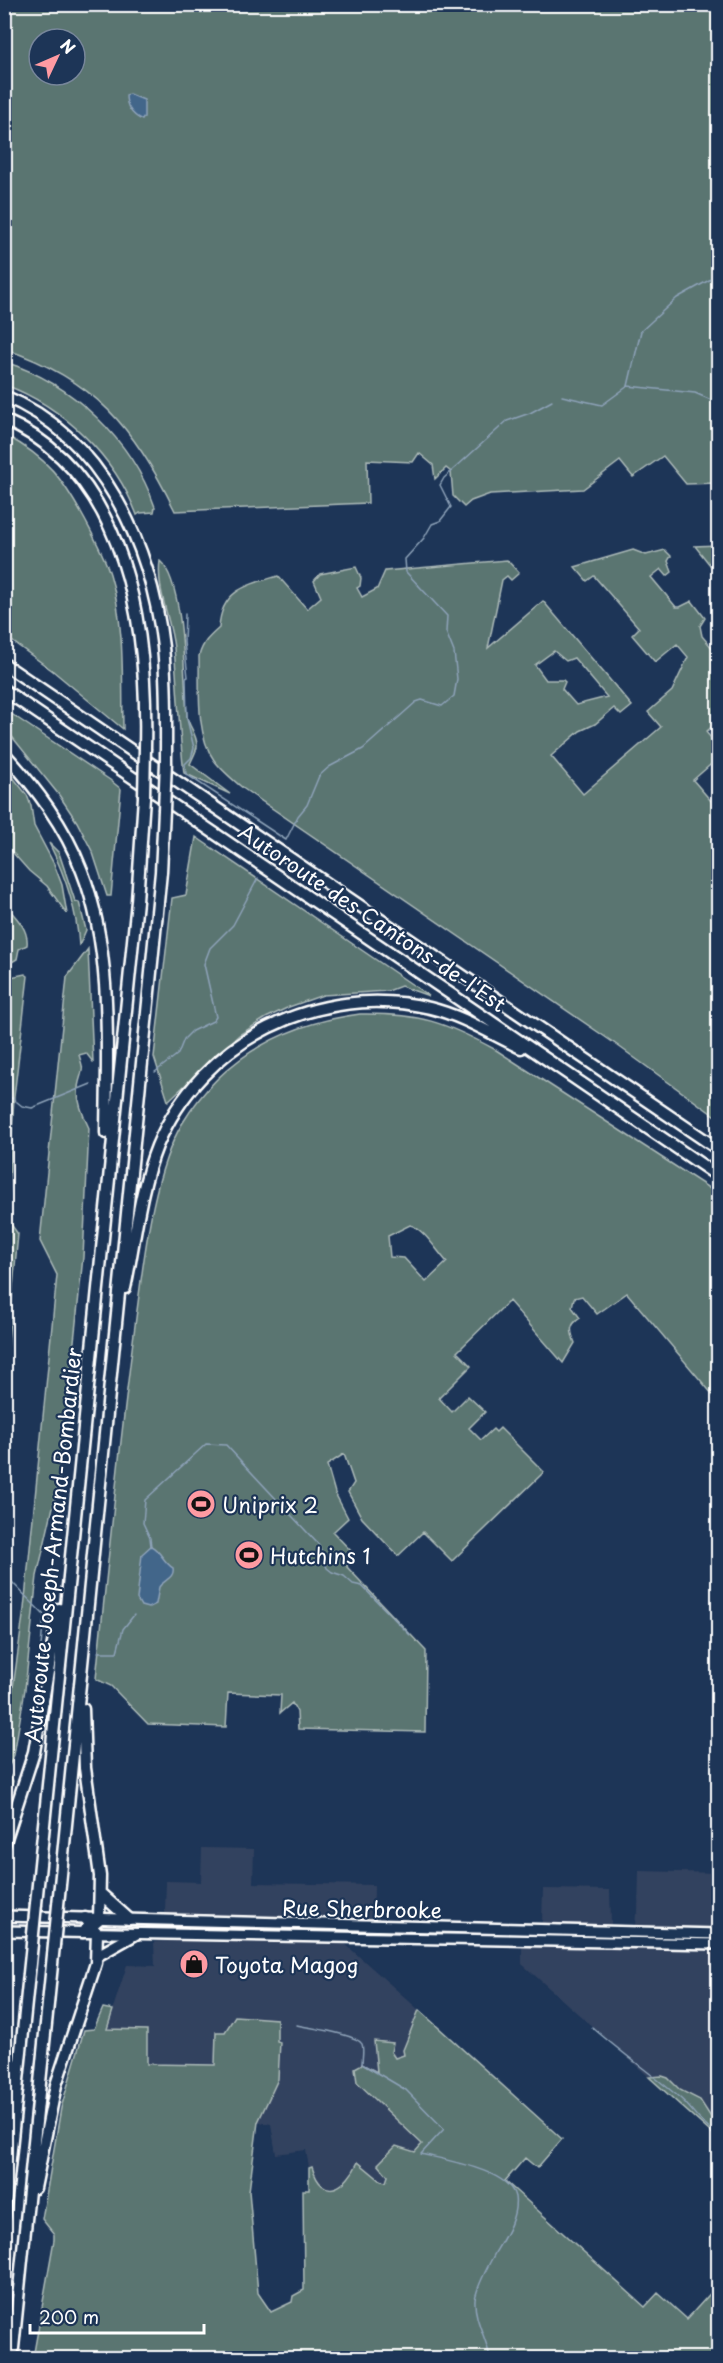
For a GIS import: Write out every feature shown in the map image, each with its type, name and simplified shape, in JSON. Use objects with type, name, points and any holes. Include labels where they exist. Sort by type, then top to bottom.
[{"type":"highway","points":[[4,396],[48,420],[81,449],[111,488],[130,526],[149,580],[160,628],[166,688],[164,810],[114,1344]]},
{"type":"highway","points":[[4,420],[39,440],[71,469],[99,508],[117,546],[133,592],[141,636],[145,691],[144,797],[138,892],[106,1200]]},
{"type":"highway","name":"Autoroute des Cantons-de-l'Est","points":[[4,662],[718,1149]]},
{"type":"highway","name":"Autoroute des Cantons-de-l'Est","points":[[4,690],[718,1176]]},
{"type":"highway","points":[[4,753],[45,803],[64,834],[82,871],[96,918],[102,954],[105,1015],[106,1200]]},
{"type":"highway","points":[[114,1344],[146,1183],[157,1147],[176,1110],[199,1080],[220,1059],[250,1036],[289,1017],[325,1006],[356,1002],[395,1003],[431,1008],[460,1018],[555,1065]]},
{"type":"highway","name":"Autoroute Joseph-Armand-Bombardier","points":[[4,2217],[106,1200]]},
{"type":"highway","name":"Autoroute Joseph-Armand-Bombardier","points":[[12,2358],[114,1344]]},
{"type":"highway","points":[[4,1845],[29,1773],[74,1526]]},
{"type":"highway","points":[[26,2226],[56,2085],[98,1956],[91,1925],[101,1894],[84,1749],[83,1648]]},
{"type":"highway","points":[[101,1894],[129,1919]]},
{"type":"highway","points":[[98,1956],[136,1934]]},
{"type":"highway","points":[[4,2073],[7,2194]]},
{"type":"main road","name":"Rue Sherbrooke","points":[[4,1916],[91,1925],[136,1934],[718,1944]]},
{"type":"main road","name":"Rue Sherbrooke","points":[[4,1931],[91,1925],[129,1919],[718,1934]]},
{"type":"shaded area","points":[[126,95],[144,100],[142,120],[135,116],[128,107]]},
{"type":"shaded area","points":[[151,1546],[173,1568],[173,1571],[171,1577],[159,1587],[156,1604],[148,1608],[141,1606],[137,1599],[142,1554]]},
{"type":"shaded area","points":[[202,1848],[254,1849],[253,1883],[374,1885],[373,1943],[344,1943],[419,2010],[404,2055],[395,2058],[375,2041],[377,2073],[357,2082],[423,2144],[415,2152],[396,2147],[379,2164],[388,2176],[387,2182],[381,2181],[358,2162],[351,2178],[336,2187],[326,2188],[317,2182],[312,2167],[309,2168],[306,2150],[276,2154],[271,2124],[258,2122],[279,2074],[277,2041],[235,2016],[225,2032],[216,2032],[215,2065],[146,2064],[106,2030],[127,1965],[155,1966],[154,1942],[164,1941],[166,1881],[201,1882]]},
{"type":"shaded area","points":[[639,1871],[718,1873],[718,2128],[713,2134],[716,2125],[700,2100],[680,2090],[668,2078],[649,2077],[522,1964],[522,1923],[542,1924],[543,1889],[610,1890],[611,1924],[635,1926],[638,1913]]},
{"type":"green space","points":[[5,5],[718,5],[718,483],[686,484],[663,456],[633,477],[620,461],[583,489],[490,494],[471,501],[464,507],[453,496],[451,472],[446,468],[435,479],[433,465],[419,453],[413,462],[367,460],[368,503],[175,511],[144,455],[108,410],[63,375],[5,349]]},
{"type":"green space","points":[[5,362],[53,384],[76,399],[97,417],[115,437],[145,482],[155,507],[154,512],[137,515],[115,473],[84,436],[47,406],[5,385]]},
{"type":"green space","points":[[5,435],[43,461],[61,481],[85,520],[105,560],[118,612],[123,729],[53,671],[5,636]]},
{"type":"green space","points":[[718,545],[718,575],[695,546]]},
{"type":"green space","points":[[633,550],[646,555],[665,550],[671,556],[668,561],[672,572],[667,576],[661,569],[651,577],[676,607],[692,601],[705,618],[700,626],[702,636],[718,655],[718,721],[706,732],[718,746],[718,760],[693,780],[718,809],[718,1118],[614,1043],[244,789],[214,760],[204,737],[200,710],[199,656],[207,640],[219,628],[221,615],[230,597],[246,586],[278,576],[307,609],[321,597],[314,581],[320,574],[356,567],[361,578],[360,586],[357,588],[362,597],[377,589],[385,571],[507,560],[519,573],[511,580],[507,576],[502,580],[488,648],[543,601],[632,706],[621,715],[614,708],[595,724],[580,731],[551,756],[583,794],[661,727],[648,712],[672,691],[688,657],[677,644],[655,662],[632,635],[639,628],[594,576],[587,581],[575,567]],"holes":[[[554,651],[566,661],[574,658],[607,697],[576,705],[562,689],[565,682],[563,680],[546,680],[535,665]]]},
{"type":"green space","points":[[160,561],[168,573],[179,611],[187,716],[197,743],[190,764],[230,794],[184,773],[174,648],[160,582]]},
{"type":"green space","points":[[4,709],[121,789],[111,896],[107,896],[93,853],[77,822],[59,795],[5,728]]},
{"type":"green space","points":[[5,767],[27,795],[34,826],[62,885],[67,914],[47,886],[29,871],[5,844]]},
{"type":"green space","points":[[196,837],[429,996],[401,986],[388,991],[323,995],[289,1007],[239,1035],[168,1101],[154,1057],[172,898],[186,895]]},
{"type":"green space","points":[[49,843],[59,853],[75,901],[79,902],[86,930],[79,946],[76,919],[69,893]]},
{"type":"green space","points":[[5,905],[20,923],[26,934],[27,945],[19,949],[17,959],[5,966]]},
{"type":"green space","points":[[88,949],[93,1062],[86,1053],[79,1055],[82,1069],[78,1088],[80,1106],[89,1128],[83,1257],[59,1481],[37,1576],[25,1689],[14,1755],[8,1768],[13,1781],[5,1809],[5,1722],[9,1716],[24,1609],[57,1275],[40,1241],[67,977]]},
{"type":"green space","points":[[9,973],[11,977],[25,974],[28,976],[14,1097],[7,1219],[18,1234],[5,1372],[4,975]]},
{"type":"green space","points":[[360,1014],[399,1015],[431,1021],[462,1032],[496,1050],[718,1194],[718,1341],[711,1346],[716,1371],[718,1370],[718,1401],[627,1293],[597,1314],[582,1296],[574,1298],[572,1307],[580,1318],[572,1326],[571,1332],[575,1343],[563,1363],[509,1301],[457,1352],[471,1366],[439,1398],[452,1412],[468,1396],[485,1412],[469,1428],[481,1440],[493,1429],[496,1432],[500,1428],[544,1472],[452,1561],[423,1532],[398,1556],[362,1518],[348,1492],[354,1483],[344,1454],[327,1465],[335,1493],[348,1518],[333,1532],[351,1551],[347,1567],[426,1651],[425,1732],[298,1729],[297,1712],[292,1703],[280,1713],[281,1695],[228,1693],[226,1727],[148,1724],[111,1686],[96,1679],[130,1363],[146,1244],[156,1192],[163,1167],[182,1124],[198,1100],[216,1080],[236,1062],[258,1048],[306,1026]],"holes":[[[410,1225],[425,1235],[447,1262],[426,1282],[404,1258],[390,1257],[388,1236]]]},
{"type":"green space","points":[[103,2008],[113,2010],[107,2029],[147,2030],[147,2064],[215,2065],[216,2032],[225,2032],[235,2016],[277,2019],[277,2041],[280,2042],[278,2079],[258,2122],[249,2191],[258,2293],[271,2312],[292,2302],[293,2296],[304,2290],[303,2190],[309,2190],[309,2168],[312,2167],[322,2185],[328,2188],[335,2188],[348,2179],[358,2162],[381,2181],[386,2182],[388,2176],[378,2164],[396,2146],[415,2152],[422,2144],[357,2082],[355,2068],[362,2064],[377,2072],[374,2041],[393,2043],[391,2052],[395,2058],[404,2055],[403,2050],[419,2010],[562,2139],[537,2168],[525,2158],[505,2181],[645,2307],[658,2293],[687,2319],[718,2285],[718,2358],[33,2358],[54,2240],[54,2234],[42,2219],[61,2108],[84,2030],[94,2029]]},
{"type":"green space","points":[[649,2077],[668,2078],[680,2090],[700,2100],[716,2125],[715,2131],[718,2128],[718,2139]]},
{"type":"waterway","points":[[628,386],[641,331],[677,298],[713,278],[718,272]]},
{"type":"waterway","points":[[562,396],[602,405],[628,386],[695,393],[718,403]]},
{"type":"waterway","points":[[185,614],[187,719],[194,748],[191,758],[185,764],[186,774],[286,840],[298,816],[307,805],[319,776],[329,767],[363,749],[416,702],[422,700],[442,706],[454,696],[457,679],[454,652],[446,632],[447,616],[406,572],[405,559],[424,538],[432,524],[440,521],[451,507],[440,485],[444,478],[507,421],[530,413],[552,401]]},
{"type":"waterway","points":[[155,1072],[178,1054],[184,1039],[192,1031],[213,1021],[216,1017],[204,964],[210,948],[233,925],[258,878]]},
{"type":"waterway","points":[[4,1099],[12,1098],[22,1106],[32,1108],[91,1084]]},
{"type":"waterway","points":[[151,1546],[143,1523],[145,1500],[206,1444],[226,1445],[319,1545],[327,1568],[344,1576],[353,1584],[362,1586],[410,1635]]},
{"type":"waterway","points":[[8,1578],[44,1615],[41,1646]]},
{"type":"waterway","points":[[98,1652],[117,1652],[123,1629],[134,1615]]},
{"type":"waterway","points":[[297,2025],[342,2034],[358,2040],[363,2046],[362,2064],[406,2090],[444,2129],[421,2154],[460,2163],[489,2173],[510,2188],[515,2197],[512,2220],[483,2276],[475,2300],[476,2315],[490,2358]]},
{"type":"waterway","points":[[592,2027],[680,2098],[713,2131]]},
{"type":"place","name":"Uniprix 2","points":[[201,1504]]},
{"type":"place","name":"Hutchins 1","points":[[249,1555]]},
{"type":"place","name":"Toyota Magog","points":[[194,1964]]}]
